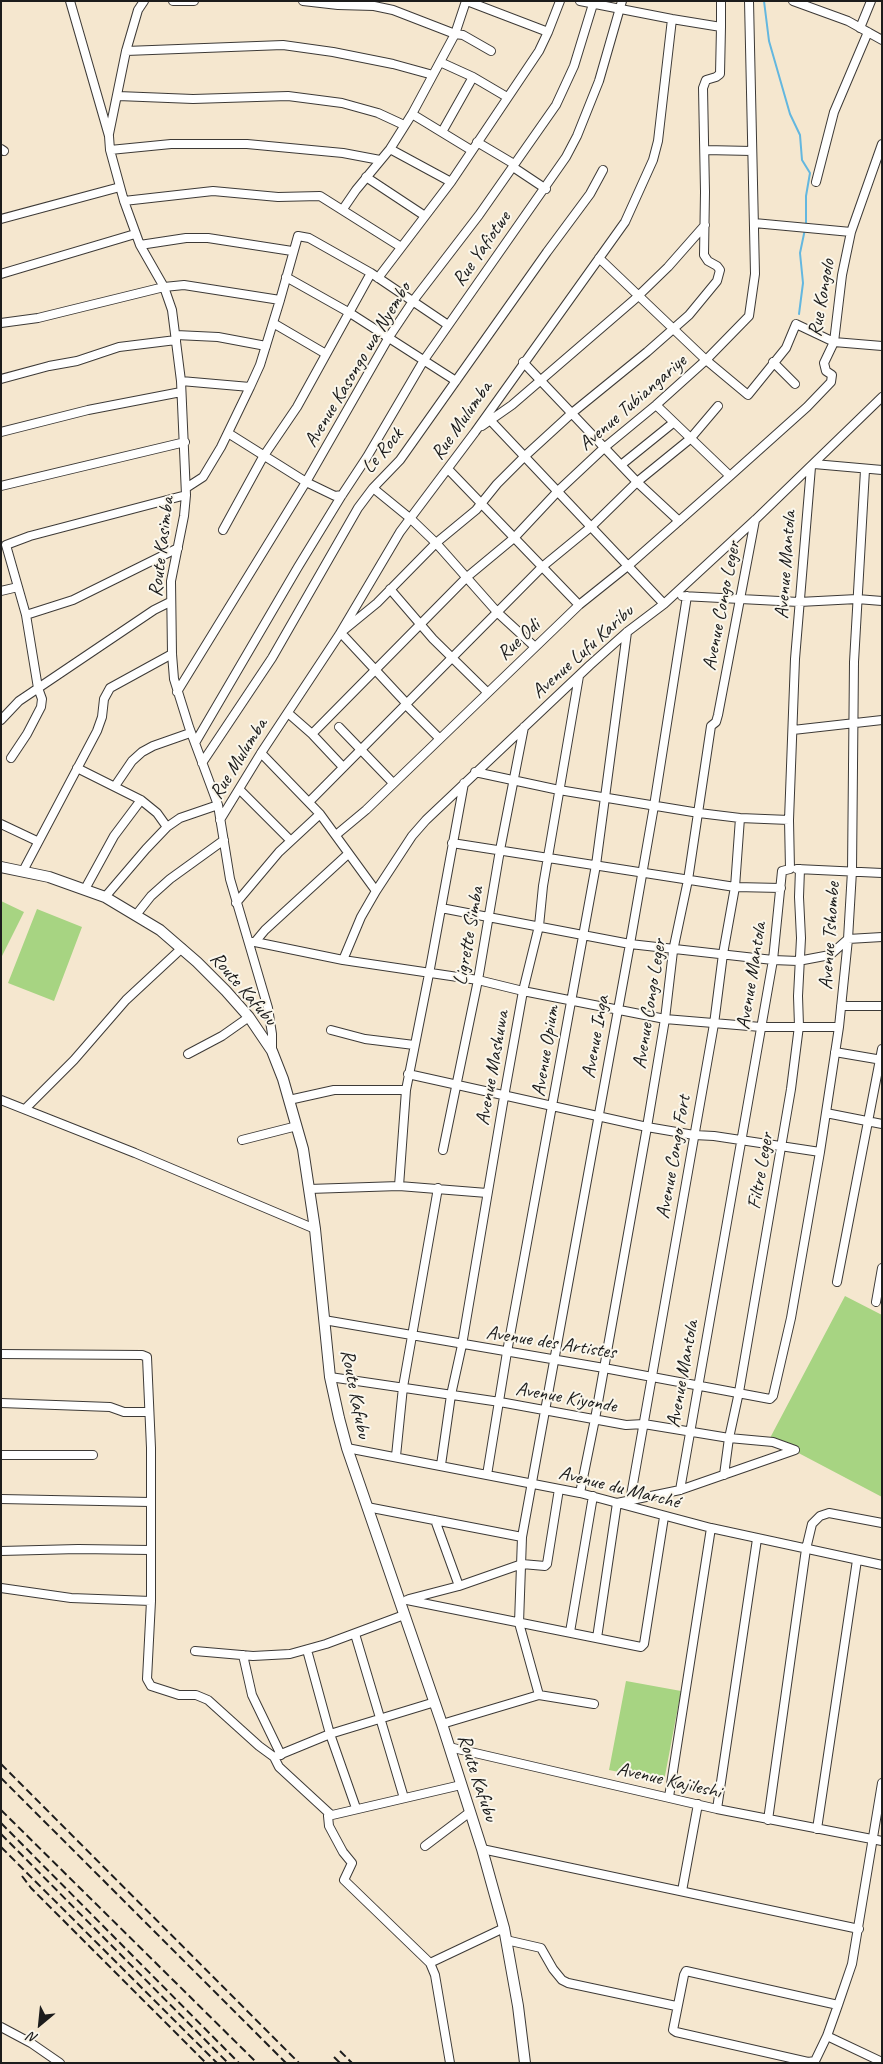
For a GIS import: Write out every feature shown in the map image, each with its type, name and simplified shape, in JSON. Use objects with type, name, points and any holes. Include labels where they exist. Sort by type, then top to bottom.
[{"type":"main road","name":"Route Kafubu","points":[[1,867],[50,877],[85,889],[105,897],[160,930],[213,977],[249,1017],[272,1052],[289,1100],[303,1149],[315,1229],[330,1377],[347,1448],[367,1507],[403,1600],[404,1615],[435,1702],[482,1848],[504,1928],[518,2006],[525,2063]]},
{"type":"street","name":"Route Kasimba","points":[[70,1],[109,136],[110,150],[124,201],[135,234],[164,287],[172,310],[181,381],[186,492],[184,516],[171,581],[170,602],[172,654],[177,692],[194,743],[218,804],[230,879],[236,903],[252,942],[268,1008],[272,1034],[272,1052]]},
{"type":"street","name":"Route Kasimba","points":[[109,136],[126,51],[138,10],[144,1]]},
{"type":"street","points":[[173,1],[194,1]]},
{"type":"street","points":[[303,1],[338,5],[374,6],[394,10],[455,34],[463,34],[491,51]]},
{"type":"street","points":[[343,209],[366,177],[390,149],[412,114],[455,34],[466,1],[548,32]]},
{"type":"street","points":[[378,278],[451,182],[539,51],[560,1]]},
{"type":"street","points":[[580,1],[593,4],[620,5],[672,20],[721,27]]},
{"type":"street","points":[[439,738],[376,669],[340,634],[390,589],[436,543],[482,503],[497,484],[525,456],[572,413],[674,328],[710,290],[720,270],[708,261],[704,255],[705,150],[703,88],[706,80],[720,74],[721,1]]},
{"type":"street","name":"Avenue Tubiangariye","points":[[312,734],[467,577],[514,538],[558,491],[606,447],[656,406],[746,321],[751,312],[755,274],[749,1]]},
{"type":"street","points":[[816,182],[834,112],[864,30],[871,1]]},
{"type":"street","points":[[795,2],[848,21],[882,40]]},
{"type":"street","name":"Avenue Kasongo wa Nyembo","points":[[177,692],[306,482],[389,337],[413,301],[479,215],[556,105],[574,66],[593,4]]},
{"type":"street","name":"Rue Yafiotwe","points":[[194,743],[424,360],[546,189],[566,157],[577,136],[598,81],[620,5]]},
{"type":"street","name":"Rue Mulumba","points":[[220,820],[261,753],[340,634],[400,532],[475,432],[523,362],[625,222],[656,150],[672,20]]},
{"type":"street","points":[[126,51],[283,45],[342,54],[433,75]]},
{"type":"street","points":[[440,62],[473,77],[507,97]]},
{"type":"street","points":[[442,132],[473,77]]},
{"type":"street","points":[[118,96],[193,99],[288,96],[342,103],[378,113],[404,125]]},
{"type":"street","points":[[412,114],[471,150]]},
{"type":"street","points":[[477,142],[546,189]]},
{"type":"street","points":[[110,150],[171,144],[247,144],[343,153],[380,160]]},
{"type":"street","name":"Rue Kongolo","points":[[730,476],[807,407],[831,382],[832,375],[826,370],[824,364],[834,342],[842,275],[851,232],[882,144]]},
{"type":"street","points":[[390,149],[451,182]]},
{"type":"street","points":[[705,150],[752,151]]},
{"type":"street","name":"Le Rock","points":[[202,763],[272,658],[351,520],[373,488],[400,460],[590,194],[603,170]]},
{"type":"street","points":[[366,177],[425,216]]},
{"type":"street","points":[[1,219],[120,188]]},
{"type":"street","points":[[124,201],[213,191],[233,191],[278,197],[320,196],[401,247]]},
{"type":"street","points":[[754,223],[851,232]]},
{"type":"street","points":[[475,432],[512,405],[639,295],[668,267],[705,225]]},
{"type":"street","points":[[1,274],[135,234]]},
{"type":"street","points":[[11,758],[27,734],[40,708],[42,699],[38,688],[26,615],[6,545],[30,536],[186,492],[203,477],[228,433],[250,387],[266,346],[296,238],[300,235],[309,238],[378,278],[448,325]]},
{"type":"street","points":[[140,245],[186,238],[208,238],[292,251]]},
{"type":"street","points":[[599,258],[706,360],[748,395],[789,343],[796,324],[834,342],[882,346]]},
{"type":"street","points":[[223,530],[263,457],[297,406],[370,273]]},
{"type":"street","points":[[286,277],[350,312],[456,380]]},
{"type":"street","points":[[1,323],[38,318],[164,287],[195,286],[280,300]]},
{"type":"street","points":[[273,323],[326,354]]},
{"type":"street","points":[[1,379],[49,366],[77,361],[119,347],[176,338],[212,336],[266,346]]},
{"type":"street","points":[[523,362],[606,447],[637,482],[679,521]]},
{"type":"street","points":[[773,362],[795,384]]},
{"type":"street","points":[[181,381],[250,387]]},
{"type":"street","points":[[1,432],[88,410],[181,392]]},
{"type":"street","name":"Avenue Lufu Karibu","points":[[344,960],[362,917],[376,891],[412,836],[475,772],[627,632],[664,604],[812,466],[882,397]]},
{"type":"street","points":[[656,406],[730,476]]},
{"type":"street","points":[[309,802],[542,567],[592,526],[637,482],[690,439],[718,406]]},
{"type":"street","points":[[490,420],[664,604]]},
{"type":"street","points":[[621,465],[673,423]]},
{"type":"street","points":[[228,433],[263,457],[306,482],[335,496],[342,494]]},
{"type":"street","points":[[1,486],[185,442]]},
{"type":"street","points":[[812,466],[882,470]]},
{"type":"street","name":"Avenue Mantola","points":[[680,1490],[773,960],[783,870],[790,869],[795,659],[812,466]]},
{"type":"street","points":[[448,469],[579,605]]},
{"type":"street","name":"Avenue Tshombe","points":[[772,1398],[777,1383],[790,1318],[820,1152],[839,1027],[848,939],[852,871],[853,679],[865,470]]},
{"type":"street","name":"Rue Odi","points":[[336,835],[579,605],[629,565],[730,476]]},
{"type":"street","points":[[373,488],[411,519],[436,543],[498,613],[535,648]]},
{"type":"street","name":"Avenue Congo Leger","points":[[580,1493],[647,1127],[665,1019],[673,950],[688,880],[711,726],[716,722],[718,715],[754,520]]},
{"type":"street","points":[[26,615],[72,600],[178,548]]},
{"type":"street","points":[[1,591],[18,587]]},
{"type":"street","points":[[390,589],[433,639],[487,692]]},
{"type":"street","points":[[673,595],[799,602],[857,599],[882,601]]},
{"type":"street","name":"Avenue Inga","points":[[518,1623],[522,1537],[630,944],[687,596]]},
{"type":"street","points":[[2,718],[19,701],[154,610],[170,602]]},
{"type":"street","name":"Avenue Opium","points":[[487,1475],[507,1352],[596,865],[627,632]]},
{"type":"street","points":[[23,871],[102,717],[106,693],[110,688],[172,654]]},
{"type":"street","name":"Avenue Mashuwa","points":[[441,1465],[451,1395],[462,1345],[523,991],[539,926],[547,857],[579,676]]},
{"type":"street","points":[[288,713],[312,734],[343,767]]},
{"type":"street","points":[[793,730],[882,720]]},
{"type":"street","points":[[339,727],[393,783]]},
{"type":"street","name":"Ligrette Simba","points":[[443,1150],[478,980],[500,850],[524,727]]},
{"type":"street","points":[[115,786],[132,761],[142,752],[152,746],[190,732]]},
{"type":"street","points":[[261,753],[320,814],[376,891]]},
{"type":"street","points":[[77,768],[141,800],[157,813],[167,827]]},
{"type":"street","points":[[475,772],[513,782],[654,806],[740,818],[790,820]]},
{"type":"street","points":[[399,1186],[408,1074],[429,974],[464,783]]},
{"type":"street","points":[[239,789],[290,840]]},
{"type":"street","points":[[85,889],[114,836],[141,800]]},
{"type":"street","points":[[105,897],[146,848],[167,827],[180,818],[218,804]]},
{"type":"street","points":[[236,903],[290,840],[320,814]]},
{"type":"street","name":"Avenue Congo Fort","points":[[630,1501],[714,1024],[723,954],[735,888],[740,818]]},
{"type":"street","points":[[1,824],[37,841]]},
{"type":"street","points":[[136,915],[151,896],[170,879],[224,840]]},
{"type":"street","points":[[452,843],[735,888],[781,888]]},
{"type":"street","points":[[252,942],[348,854]]},
{"type":"street","points":[[790,869],[882,873]]},
{"type":"street","name":"Filtre Leger","points":[[724,1475],[729,1438],[739,1392],[782,1147],[799,1026],[800,869]]},
{"type":"street","points":[[441,908],[630,944],[773,960],[798,961],[830,955],[848,939],[882,937]]},
{"type":"street","points":[[252,942],[344,960],[478,980],[523,991],[665,1019],[761,1027],[839,1027]]},
{"type":"street","points":[[25,1109],[74,1060],[126,1000],[182,948]]},
{"type":"street","points":[[841,1006],[882,1006]]},
{"type":"street","points":[[188,1054],[216,1040],[249,1017]]},
{"type":"street","points":[[331,1030],[365,1039],[414,1045]]},
{"type":"street","points":[[837,1282],[882,1049]]},
{"type":"street","points":[[835,1052],[881,1060]]},
{"type":"street","points":[[408,1074],[504,1097],[553,1105],[647,1127],[820,1152]]},
{"type":"street","points":[[289,1100],[334,1090],[406,1090]]},
{"type":"street","points":[[1,1100],[315,1229]]},
{"type":"street","points":[[826,1113],[882,1124]]},
{"type":"street","points":[[242,1140],[297,1126]]},
{"type":"street","points":[[309,1189],[399,1186],[487,1193]]},
{"type":"street","points":[[396,1456],[403,1387],[414,1336],[438,1188]]},
{"type":"street","points":[[299,1222],[312,1212]]},
{"type":"street","points":[[876,1302],[882,1268]]},
{"type":"street","name":"Avenue des Artistes","points":[[324,1320],[772,1398]]},
{"type":"street","points":[[1,1354],[144,1355],[147,1357],[151,1601],[147,1681],[154,1688],[179,1694],[196,1695],[212,1702],[259,1746],[277,1756]]},
{"type":"street","name":"Avenue Kiyonde","points":[[330,1377],[500,1402],[626,1425],[644,1424],[729,1438],[773,1442],[796,1450],[724,1475]]},
{"type":"street","points":[[1,1403],[110,1407],[124,1412],[149,1412]]},
{"type":"street","name":"Avenue du Marché","points":[[347,1448],[580,1493],[757,1539],[882,1565]]},
{"type":"street","points":[[1,1455],[93,1455]]},
{"type":"street","points":[[598,1638],[617,1503],[680,1490],[724,1475]]},
{"type":"street","points":[[403,1600],[459,1586],[522,1564],[544,1566],[547,1564],[559,1489]]},
{"type":"street","points":[[570,1632],[593,1496]]},
{"type":"street","points":[[1,1500],[150,1502]]},
{"type":"street","points":[[367,1507],[522,1537]]},
{"type":"street","points":[[768,1820],[806,1549],[812,1524],[824,1514],[882,1523]]},
{"type":"street","points":[[403,1600],[570,1632],[641,1648],[643,1646],[664,1516]]},
{"type":"street","points":[[435,1520],[459,1586]]},
{"type":"street","points":[[669,1797],[711,1528]]},
{"type":"street","points":[[717,1809],[757,1539]]},
{"type":"street","points":[[1,1551],[150,1550]]},
{"type":"street","points":[[817,1829],[857,1560]]},
{"type":"street","points":[[1,1588],[71,1598],[151,1601]]},
{"type":"street","points":[[195,1651],[270,1656],[307,1650],[404,1615]]},
{"type":"street","points":[[518,1623],[539,1695]]},
{"type":"street","points":[[355,1634],[404,1798]]},
{"type":"street","points":[[307,1650],[330,1734],[356,1808]]},
{"type":"street","points":[[243,1655],[252,1694],[277,1756],[279,1767],[330,1814]]},
{"type":"street","points":[[442,1724],[539,1695],[594,1704]]},
{"type":"street","points":[[277,1756],[330,1734],[435,1702]]},
{"type":"street","name":"Avenue Kajileshi","points":[[449,1747],[717,1809],[882,1841]]},
{"type":"street","points":[[838,2005],[686,1971],[672,2028],[676,2032],[808,2062],[813,2062],[816,2059],[827,2036],[838,2005],[852,1964],[882,1783]]},
{"type":"street","points":[[330,1814],[461,1786]]},
{"type":"street","points":[[682,1891],[698,1804]]},
{"type":"street","points":[[425,1846],[470,1812]]},
{"type":"street","points":[[330,1814],[328,1816],[329,1826],[342,1852],[352,1863],[344,1880],[430,1962],[437,1984],[450,2063]]},
{"type":"street","points":[[482,1848],[858,1929]]},
{"type":"street","points":[[430,1962],[504,1928]]},
{"type":"street","points":[[506,1940],[541,1948],[553,1969],[565,1982],[676,2006]]},
{"type":"street","points":[[1,2027],[31,2043],[60,2063]]},
{"type":"street","points":[[827,2036],[882,2062]]},
{"type":"green space","points":[[1,901],[24,912],[1,958]]},
{"type":"green space","points":[[37,909],[82,927],[54,1001],[8,983]]},
{"type":"green space","points":[[845,1296],[882,1315],[882,1497],[770,1438]]},
{"type":"green space","points":[[626,1681],[681,1691],[664,1781],[609,1770]]},
{"type":"waterway","points":[[764,1],[769,41],[790,114],[800,135],[802,160],[810,173],[806,196],[806,225]]},
{"type":"waterway","points":[[799,314],[803,283],[800,253],[805,229]]},
{"type":"railway","points":[[1,1764],[299,2063]]},
{"type":"railway","points":[[1,1778],[286,2063]]},
{"type":"railway","points":[[1,1810],[257,2063]]},
{"type":"railway","points":[[1,1823],[239,2063]]},
{"type":"railway","points":[[1,1834],[228,2063]]},
{"type":"railway","points":[[1,1847],[217,2063]]},
{"type":"railway","points":[[22,1876],[31,1888],[206,2063]]},
{"type":"railway","points":[[340,2051],[352,2063]]},
{"type":"railway","points":[[334,2057],[340,2063]]}]
